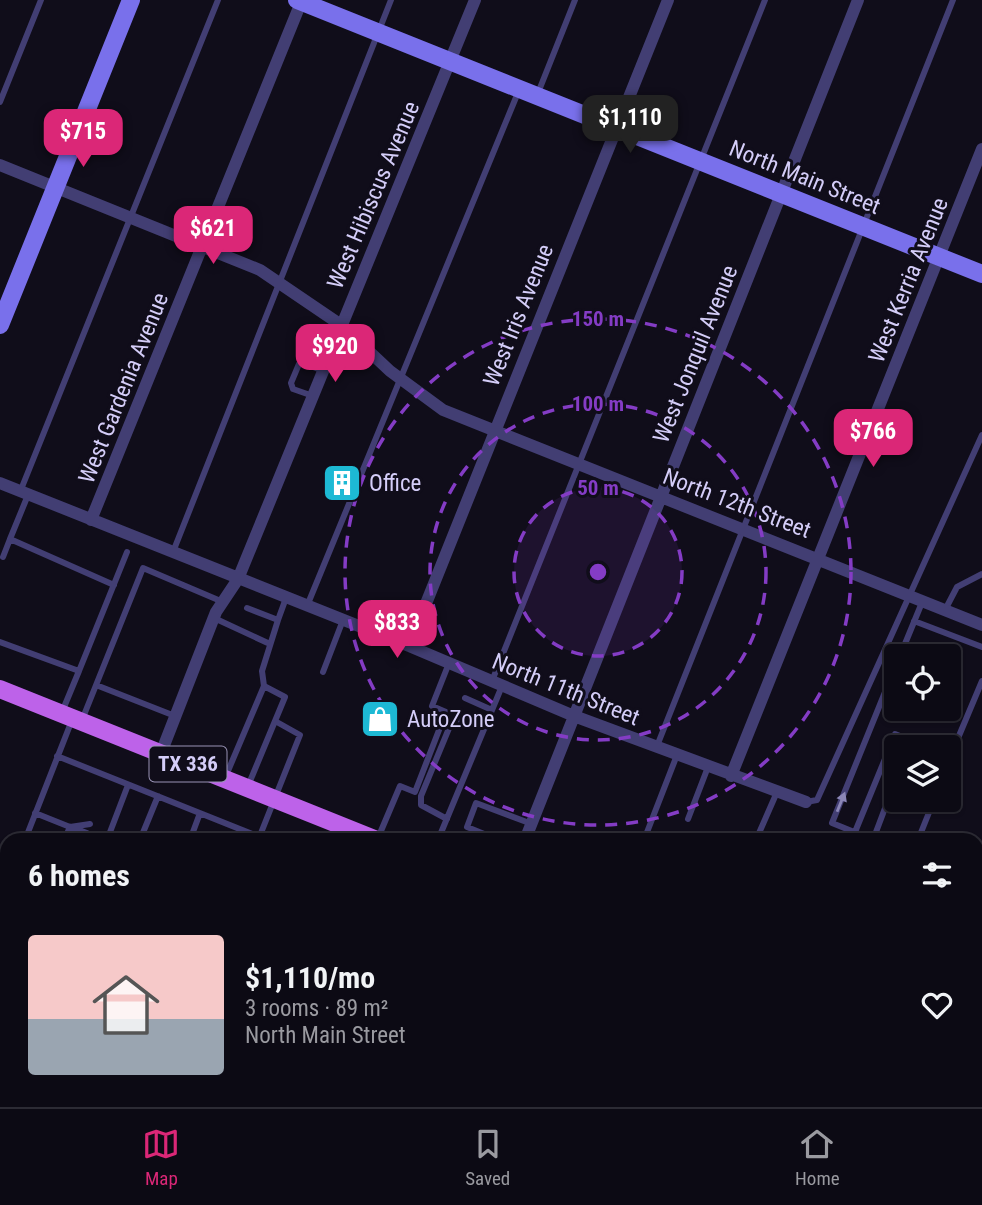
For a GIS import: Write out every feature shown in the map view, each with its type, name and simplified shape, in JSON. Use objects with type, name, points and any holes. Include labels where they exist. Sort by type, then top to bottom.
[{"type":"main road","name":"TX 336","points":[[0,689],[360,833]]},
{"type":"street","points":[[0,325],[131,0]]},
{"type":"street","name":"West Hibiscus Avenue","points":[[161,753],[214,618],[239,579],[475,0]]},
{"type":"street","name":"West Iris Avenue","points":[[409,646],[668,0]]},
{"type":"street","name":"West Jonquil Avenue","points":[[528,832],[858,0]]},
{"type":"street","name":"North Main Street","points":[[300,1],[982,274]]},
{"type":"street","name":"West Gardenia Avenue","points":[[92,520],[300,1]]},
{"type":"street","name":"West Kerria Avenue","points":[[731,776],[982,149]]},
{"type":"street","name":"North 12th Street","points":[[0,165],[260,270],[341,326],[399,378],[443,410],[820,558],[982,625]]},
{"type":"street","name":"North 11th Street","points":[[0,484],[409,646],[574,716],[806,802]]},
{"type":"lane","points":[[0,102],[41,0]]},
{"type":"lane","points":[[3,557],[24,493],[218,0]]},
{"type":"lane","points":[[173,552],[391,0]]},
{"type":"lane","points":[[537,97],[575,0]]},
{"type":"lane","points":[[441,833],[485,728],[497,684],[579,464],[765,0]]},
{"type":"lane","points":[[656,748],[953,0]]},
{"type":"lane","points":[[307,606],[519,90]]},
{"type":"lane","points":[[313,396],[293,389],[291,383],[299,365],[304,363],[323,371]]},
{"type":"lane","points":[[806,802],[817,800],[982,435]]},
{"type":"lane","points":[[10,540],[114,585]]},
{"type":"lane","points":[[28,833],[71,718],[79,671],[127,552]]},
{"type":"lane","points":[[71,718],[96,685],[143,568],[223,602]]},
{"type":"lane","points":[[946,610],[957,587],[982,574]]},
{"type":"lane","points":[[225,779],[264,687],[261,671],[286,598]]},
{"type":"lane","points":[[905,644],[923,600]]},
{"type":"lane","points":[[247,608],[278,620]]},
{"type":"lane","points":[[214,618],[270,644]]},
{"type":"lane","points":[[323,672],[343,620]]},
{"type":"lane","points":[[914,621],[982,647]]},
{"type":"lane","points":[[0,642],[79,671]]},
{"type":"lane","points":[[380,833],[400,786],[415,792],[426,767],[446,712],[432,706],[449,663]]},
{"type":"lane","points":[[959,735],[982,681]]},
{"type":"lane","points":[[96,685],[176,716]]},
{"type":"lane","points":[[248,788],[284,695],[264,687]]},
{"type":"lane","points":[[884,695],[832,823],[855,832],[884,761]]},
{"type":"lane","points":[[465,698],[492,709]]},
{"type":"lane","points":[[447,819],[421,805],[421,796],[452,721],[457,719],[485,728]]},
{"type":"lane","points":[[261,833],[300,735],[275,721]]},
{"type":"lane","points":[[647,833],[677,755]]},
{"type":"lane","points":[[57,756],[245,833]]},
{"type":"lane","points":[[688,818],[708,767]]},
{"type":"lane","points":[[107,833],[128,785]]},
{"type":"lane","points":[[759,833],[777,792]]},
{"type":"lane","points":[[143,833],[158,796]]},
{"type":"lane","points":[[482,833],[467,827],[476,803],[528,832]]},
{"type":"lane","points":[[877,833],[884,812]]},
{"type":"lane","points":[[921,833],[929,812]]},
{"type":"lane","points":[[35,813],[87,833]]},
{"type":"lane","points":[[193,833],[200,813]]},
{"type":"lane","points":[[70,827],[90,824]]},
{"type":"lane","points":[[67,833],[70,827]]},
{"type":"lane","points":[[70,827],[76,833]]},
{"type":"place","name":"Office","points":[[342,483]]},
{"type":"place","name":"AutoZone","points":[[380,719]]}]
